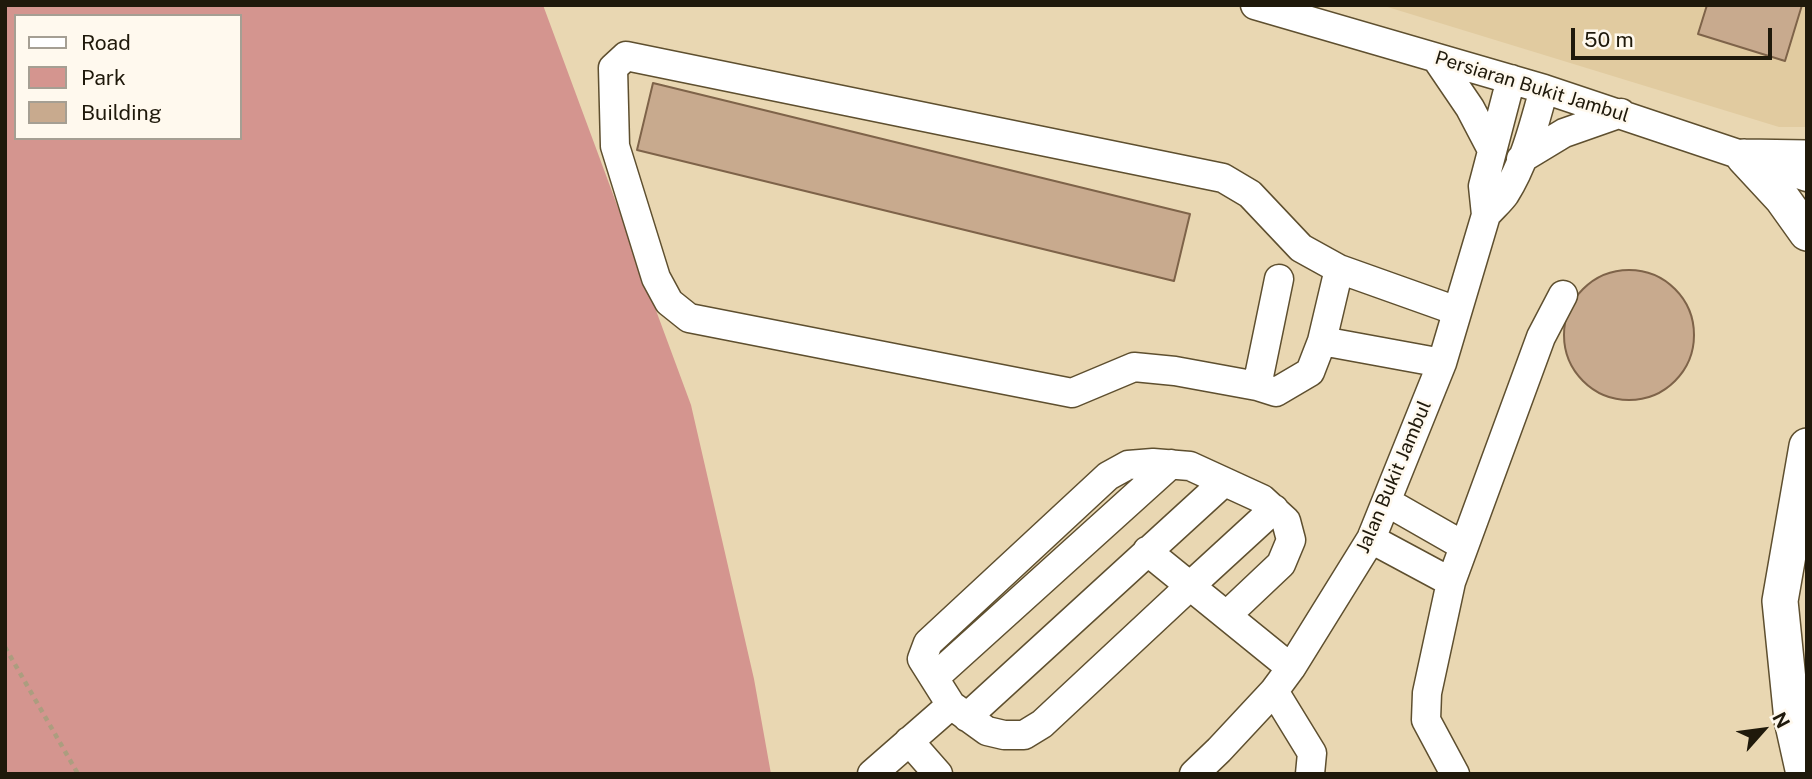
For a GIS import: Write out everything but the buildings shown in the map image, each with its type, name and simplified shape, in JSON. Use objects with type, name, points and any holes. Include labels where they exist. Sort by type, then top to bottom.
[{"type":"main road","points":[[1744,157],[1807,158]]},
{"type":"main road","points":[[1744,157],[1782,198],[1807,233]]},
{"type":"main road","points":[[1804,774],[1792,720],[1780,601],[1807,446]]},
{"type":"street","name":"Persiaran Bukit Jambul","points":[[1255,5],[1544,89],[1807,177]]},
{"type":"street","points":[[1339,269],[1322,341],[1310,372],[1276,392],[1175,371],[1134,367],[1072,393],[689,318],[669,302],[656,278],[615,146],[613,68],[626,56],[1223,178],[1250,194],[1301,248],[1339,269],[1457,311]]},
{"type":"street","points":[[1436,58],[1470,108],[1492,150]]},
{"type":"street","name":"Jalan Bukit Jambul","points":[[1486,215],[1482,186],[1511,79]]},
{"type":"street","name":"Jalan Bukit Jambul","points":[[1194,774],[1274,691],[1371,539],[1442,363],[1486,215],[1504,194],[1521,159],[1544,89]]},
{"type":"street","points":[[1521,159],[1564,134],[1621,113]]},
{"type":"street","points":[[1257,386],[1279,279]]},
{"type":"street","points":[[1455,774],[1426,720],[1427,693],[1451,582],[1541,337],[1563,295]]},
{"type":"street","points":[[1322,341],[1442,363]]},
{"type":"street","points":[[1227,615],[1281,564],[1292,540],[1286,521],[1273,509],[1262,499],[1189,466],[1153,463],[1128,465],[1108,476],[928,643],[922,659],[959,711],[987,731],[1004,735],[1024,735],[1042,724],[1273,509]]},
{"type":"street","points":[[872,774],[909,741],[959,711],[1224,482]]},
{"type":"street","points":[[1388,502],[1464,546]]},
{"type":"street","points":[[1371,539],[1451,582]]},
{"type":"street","points":[[1147,551],[1291,668]]},
{"type":"street","points":[[1274,691],[1312,753],[1310,774]]},
{"type":"street","points":[[909,741],[938,774]]},
{"type":"path","points":[[5,648],[78,774]]},
{"type":"shaded area","points":[[1381,5],[1807,5],[1807,127],[1779,127]]},
{"type":"green space","points":[[5,5],[543,5],[691,405],[754,679],[771,774],[5,774]]}]
